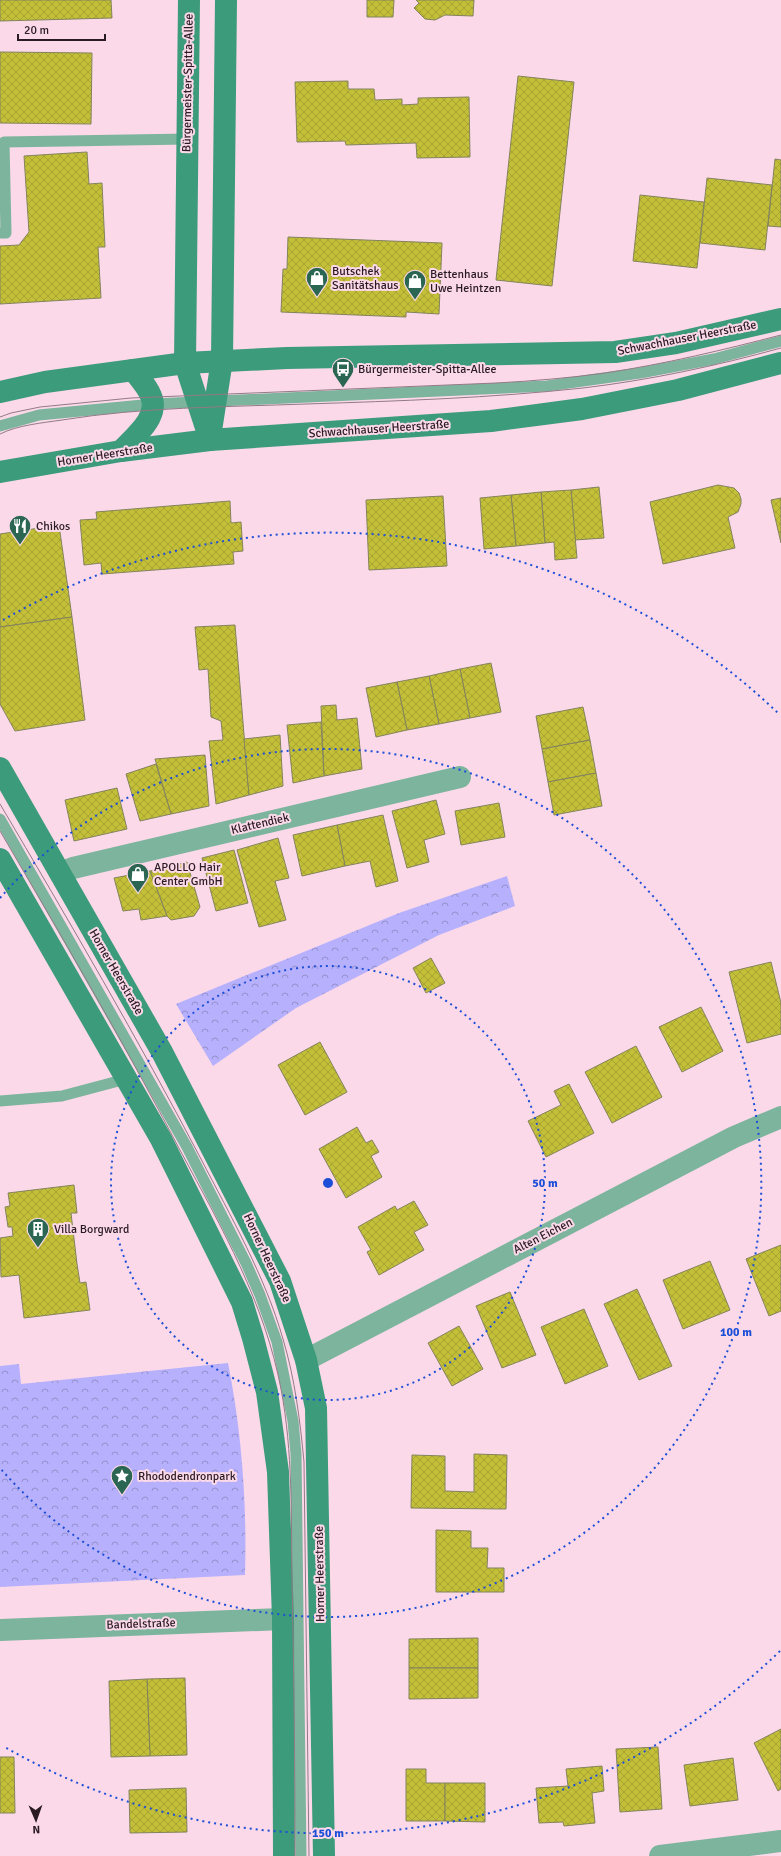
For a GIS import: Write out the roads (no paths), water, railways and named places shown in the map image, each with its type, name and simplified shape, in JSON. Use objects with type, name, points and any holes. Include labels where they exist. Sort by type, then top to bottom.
[{"type":"main road","name":"Bürgermeister-Spitta-Allee","points":[[189,0],[186,363],[206,402],[210,440]]},
{"type":"main road","name":"Bürgermeister-Spitta-Allee","points":[[206,402],[222,360],[226,0]]},
{"type":"main road","name":"Schwachhauser Heerstraße","points":[[186,363],[222,360],[287,358],[615,352],[676,343],[781,319]]},
{"type":"main road","points":[[0,392],[46,382],[186,363]]},
{"type":"main road","name":"Schwachhauser Heerstraße","points":[[210,440],[491,421],[582,409],[678,390],[781,363]]},
{"type":"main road","points":[[121,451],[151,416],[154,404],[148,390],[133,370]]},
{"type":"main road","name":"Horner Heerstraße","points":[[0,472],[121,451],[210,440]]},
{"type":"main road","name":"Horner Heerstraße","points":[[0,768],[162,1052],[218,1159],[280,1282],[306,1360],[316,1408],[318,1454],[324,1856]]},
{"type":"main road","points":[[0,859],[161,1139],[242,1302],[253,1338],[267,1392],[278,1472],[283,1619],[284,1856]]},
{"type":"street","name":"Klattendiek","points":[[60,874],[73,868],[460,777]]},
{"type":"street","name":"Alten Eichen","points":[[306,1360],[734,1137],[781,1117]]},
{"type":"street","name":"Bandelstraße","points":[[0,1630],[283,1619]]},
{"type":"street","points":[[660,1856],[781,1842]]},
{"type":"lane","points":[[0,233],[6,233],[4,142],[188,139]]},
{"type":"lane","points":[[0,426],[39,415],[154,404],[547,386],[640,373],[714,359],[781,341]]},
{"type":"lane","points":[[0,819],[187,1147],[246,1263],[260,1295],[277,1342],[293,1421],[297,1462],[301,1856]]},
{"type":"lane","points":[[0,1101],[62,1096],[126,1079]]},
{"type":"tram line","points":[[0,417],[11,413],[40,407],[131,398],[496,383],[564,378],[605,373],[672,361],[781,335]]},
{"type":"tram line","points":[[0,434],[14,428],[38,423],[122,412],[214,407],[445,399],[583,388],[683,372],[781,348]]},
{"type":"tram line","points":[[0,804],[128,1025],[201,1159],[257,1270],[267,1292],[283,1339],[291,1369],[301,1431],[304,1462],[309,1856]]},
{"type":"tram line","points":[[0,831],[115,1030],[212,1209],[253,1297],[274,1358],[285,1413],[291,1485],[295,1856]]},
{"type":"place","name":"Butschek Sanitätshaus","points":[[317,298]]},
{"type":"place","name":"Bettenhaus Uwe Heintzen","points":[[415,300]]},
{"type":"place","name":"Bürgermeister-Spitta-Allee","points":[[343,388]]},
{"type":"place","name":"Chikos","points":[[20,546]]},
{"type":"place","name":"APOLLO Hair Center GmbH","points":[[138,894]]},
{"type":"place","name":"Villa Borgward","points":[[38,1248]]},
{"type":"place","name":"Rhododendronpark","points":[[122,1496]]}]
